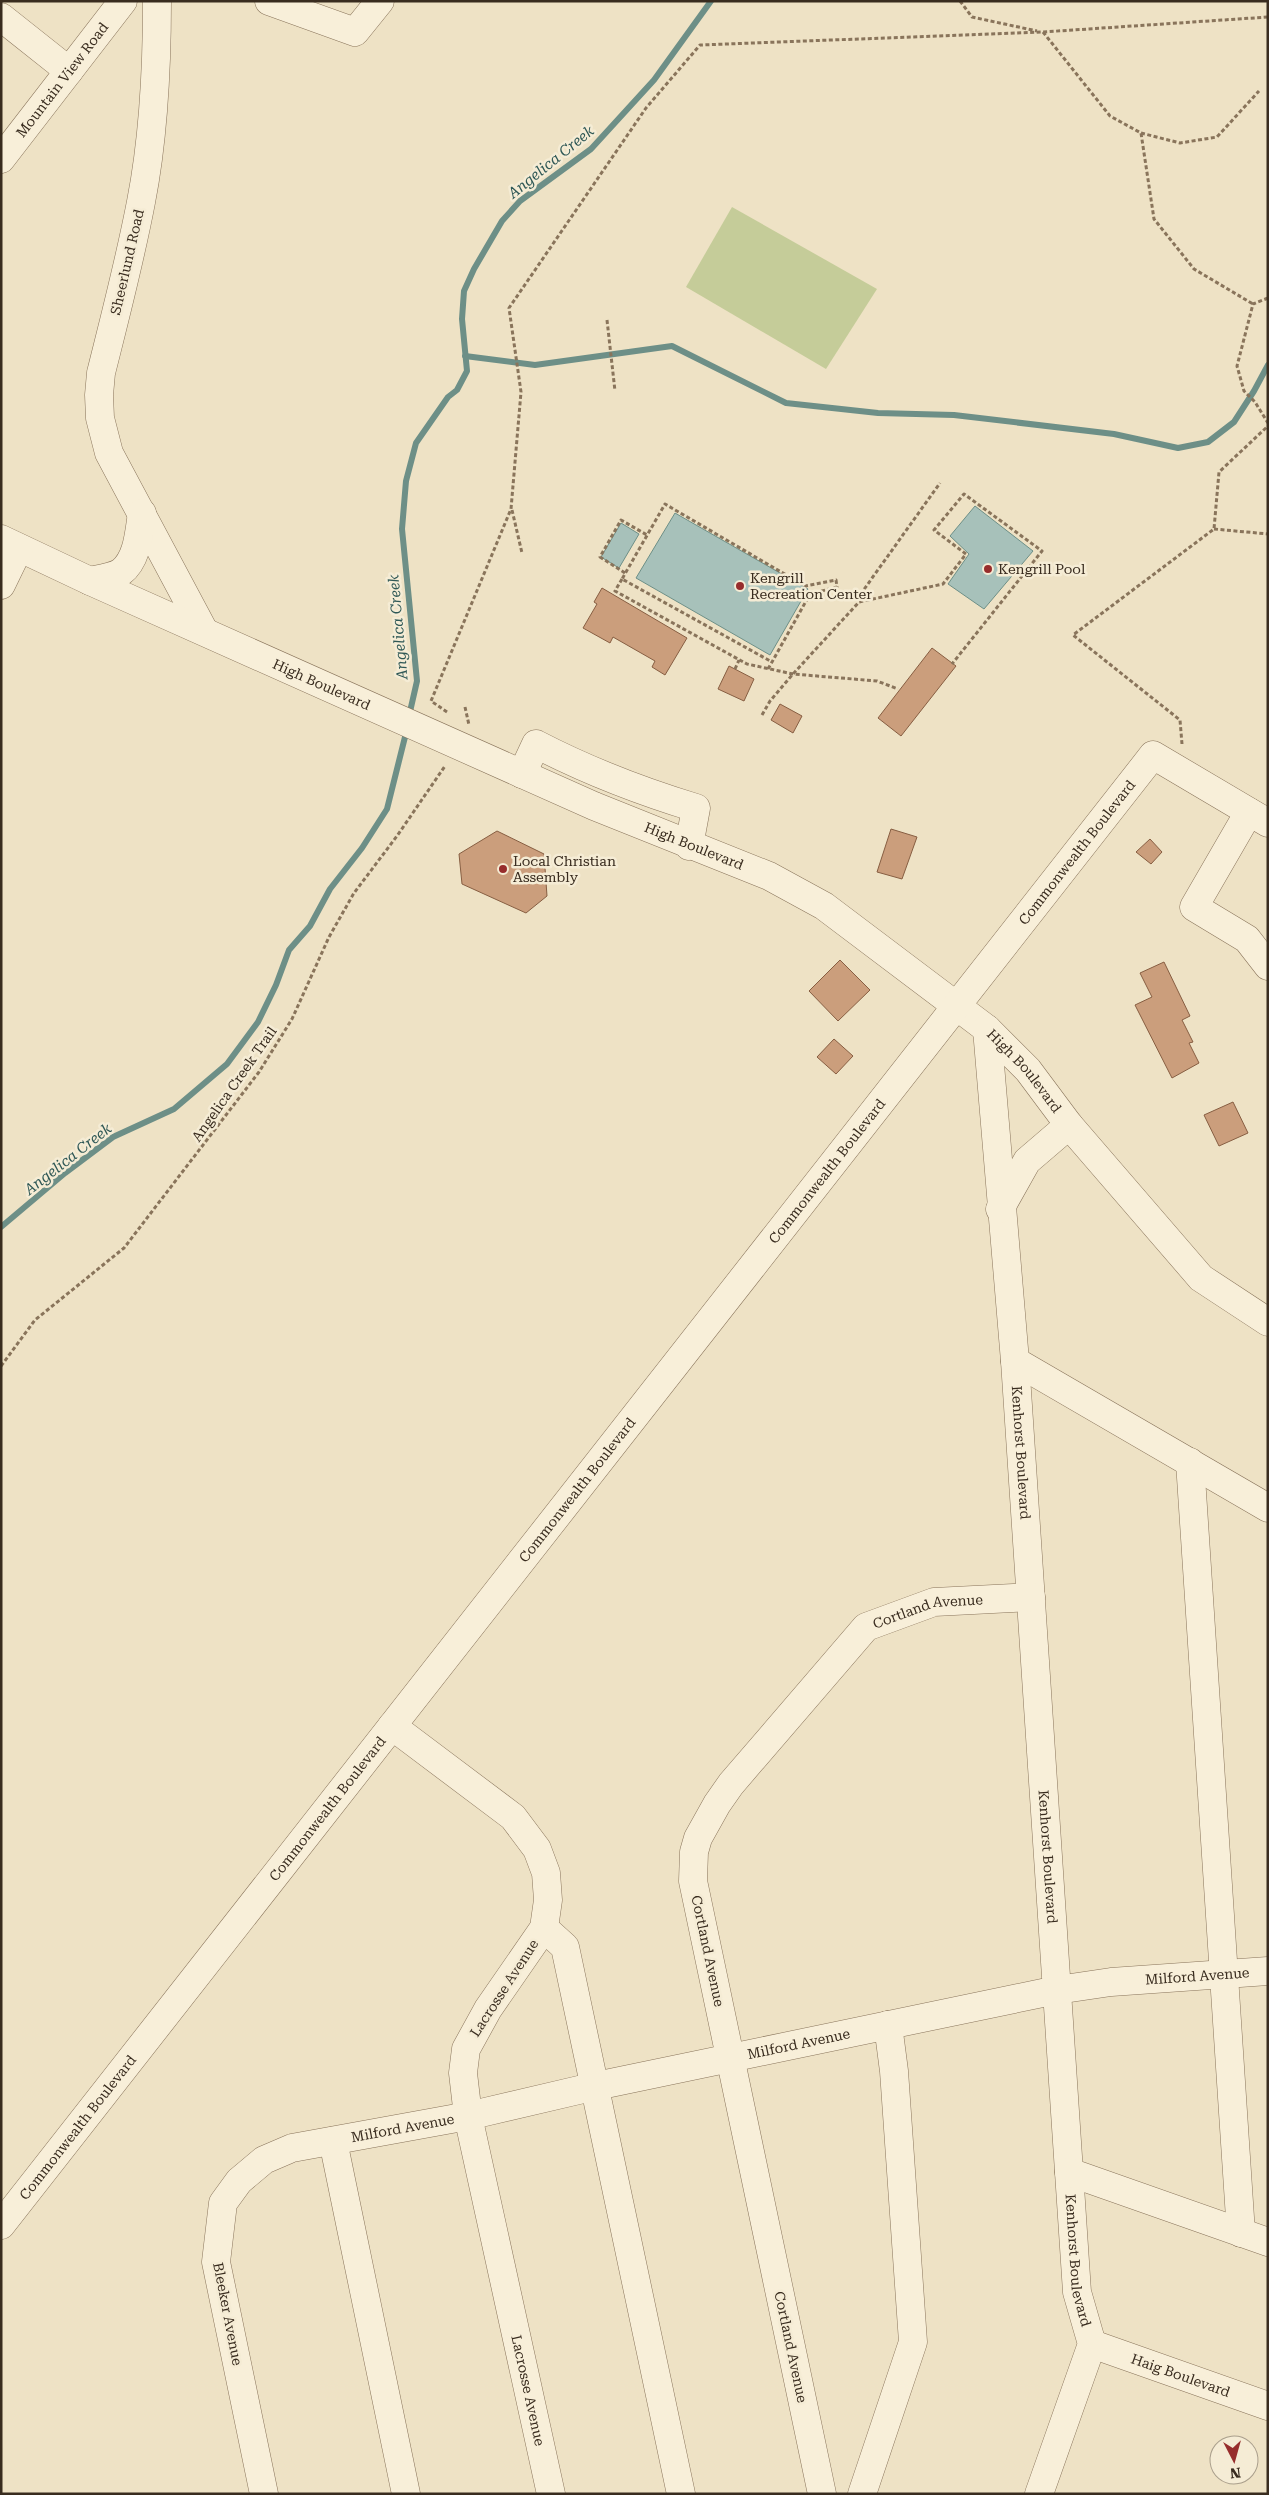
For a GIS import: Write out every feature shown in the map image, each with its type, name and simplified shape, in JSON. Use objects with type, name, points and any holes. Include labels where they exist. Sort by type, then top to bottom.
[{"type":"street","name":"Mountain View Road","points":[[1,159],[123,1]]},
{"type":"street","name":"Sheerlund Road","points":[[157,1],[155,91],[145,176],[141,203],[101,373],[99,395],[100,418],[109,453],[204,631]]},
{"type":"street","points":[[269,1],[355,32],[380,1]]},
{"type":"street","points":[[1,17],[70,71]]},
{"type":"street","points":[[90,582],[120,572],[131,559],[138,543],[142,513]]},
{"type":"street","points":[[1,586],[10,543]]},
{"type":"street","name":"High Boulevard","points":[[10,543],[90,582],[204,631],[377,710],[454,731],[522,774],[689,846],[769,876],[824,906],[987,1029],[1028,1070],[1069,1124],[1201,1278],[1268,1322]]},
{"type":"street","points":[[522,774],[536,744],[578,766],[640,791],[696,808],[689,846]]},
{"type":"street","name":"Commonwealth Boulevard","points":[[1,2225],[1153,755],[1183,773]]},
{"type":"street","points":[[1183,773],[1258,817],[1194,907],[1247,939],[1268,966]]},
{"type":"street","name":"Kenhorst Boulevard","points":[[987,1029],[1000,1209],[1015,1362],[1077,2292],[1092,2344],[1045,2492]]},
{"type":"street","points":[[1000,1209],[1027,1161],[1069,1124]]},
{"type":"street","points":[[1015,1362],[1268,1508]]},
{"type":"street","points":[[1190,1462],[1241,2233]]},
{"type":"street","name":"Cortland Avenue","points":[[822,2494],[694,1881],[694,1852],[698,1838],[717,1804],[731,1784],[866,1627],[934,1602],[1031,1597]]},
{"type":"street","name":"Lacrosse Avenue","points":[[392,1726],[513,1816],[536,1849],[546,1873],[548,1900],[544,1928],[470,2039],[463,2073],[468,2116],[551,2494]]},
{"type":"street","points":[[544,1928],[565,1947],[681,2494]]},
{"type":"street","name":"Milford Avenue","points":[[333,2142],[468,2116],[596,2086],[1057,1990],[1111,1982],[1268,1971]]},
{"type":"street","points":[[862,2494],[913,2342],[894,2071],[888,2025]]},
{"type":"street","points":[[333,2142],[406,2494]]},
{"type":"street","name":"Bleeker Avenue","points":[[264,2494],[216,2262],[223,2203],[239,2181],[264,2160],[292,2148],[333,2142]]},
{"type":"street","points":[[1069,2172],[1268,2242]]},
{"type":"street","name":"Haig Boulevard","points":[[1092,2344],[1268,2406]]},
{"type":"path","points":[[960,1],[972,17],[1042,32],[1110,116],[1141,133],[1180,143],[1217,137],[1259,91]]},
{"type":"path","points":[[454,731],[430,701],[511,509],[521,392],[509,308],[646,108],[700,45],[1042,32],[1268,17]]},
{"type":"path","points":[[1141,133],[1154,219],[1194,269],[1252,304]]},
{"type":"path","points":[[1252,304],[1268,298]]},
{"type":"path","points":[[1214,528],[1219,472],[1268,424],[1255,402],[1244,391],[1237,366],[1252,304]]},
{"type":"path","points":[[607,320],[615,391]]},
{"type":"path","points":[[762,715],[770,701],[793,674],[859,602],[865,588],[940,483]]},
{"type":"path","points":[[859,602],[943,584],[966,554],[934,530],[964,494],[1042,551],[952,664]]},
{"type":"path","points":[[768,669],[810,594],[837,587],[836,580],[805,586],[665,504],[616,591],[747,664],[768,669],[793,674],[877,681],[898,688]]},
{"type":"path","points":[[511,509],[522,552]]},
{"type":"path","points":[[625,573],[600,557],[621,520],[647,535]]},
{"type":"path","points":[[1183,773],[1180,720],[1073,635],[1214,528],[1268,534]]},
{"type":"path","points":[[622,579],[772,662]]},
{"type":"path","points":[[735,669],[739,660]]},
{"type":"path","name":"Angelica Creek Trail","points":[[1,1366],[35,1320],[124,1248],[259,1072],[292,1020],[329,936],[354,892],[397,836],[454,731],[470,728],[465,707]]},
{"type":"green space","points":[[732,207],[877,289],[826,369],[686,287]]},
{"type":"water","name":"Kengrill Pool","points":[[975,506],[1033,551],[984,609],[948,584],[969,554],[950,536]]},
{"type":"water","points":[[675,513],[808,589],[770,655],[636,578]]},
{"type":"water","points":[[621,523],[639,534],[619,568],[601,557]]},
{"type":"building","points":[[602,588],[687,638],[665,675],[652,667],[655,661],[613,637],[610,643],[583,628],[597,604],[594,602]]},
{"type":"building","points":[[932,648],[956,666],[901,736],[878,718]]},
{"type":"building","points":[[729,666],[754,679],[744,701],[718,689]]},
{"type":"building","points":[[780,704],[802,716],[793,733],[771,720]]},
{"type":"building","points":[[891,829],[917,837],[902,879],[877,872]]},
{"type":"building","name":"Local Christian Assembly","points":[[497,831],[544,854],[547,896],[526,913],[462,884],[459,854]]},
{"type":"building","points":[[1150,839],[1162,852],[1151,864],[1136,852]]},
{"type":"building","points":[[840,960],[870,990],[838,1021],[809,991]]},
{"type":"building","points":[[1164,962],[1190,1016],[1182,1020],[1193,1042],[1189,1043],[1199,1063],[1172,1078],[1135,1005],[1152,997],[1140,973]]},
{"type":"building","points":[[834,1039],[853,1056],[836,1074],[817,1057]]},
{"type":"building","points":[[1233,1102],[1248,1133],[1219,1146],[1204,1115]]},
{"type":"waterway","name":"Angelica Creek","points":[[409,716],[417,681],[402,529],[406,481],[416,443],[448,397],[457,390],[467,371],[462,319],[464,291],[474,269],[502,221],[520,201],[591,149],[654,80],[711,1]]},
{"type":"waterway","points":[[465,356],[535,365],[672,346],[786,403],[878,413],[954,415],[1114,434],[1178,448],[1208,442],[1234,422],[1268,365]]},
{"type":"waterway","name":"Angelica Creek","points":[[1,1227],[65,1173],[113,1137],[174,1109],[227,1064],[258,1022],[276,985],[289,950],[310,926],[330,889],[362,848],[387,809],[407,729]]},
{"type":"place","name":"Kengrill Pool","points":[[988,569]]},
{"type":"place","name":"Kengrill Recreation Center","points":[[740,586]]},
{"type":"place","name":"Local Christian Assembly","points":[[503,869]]}]
